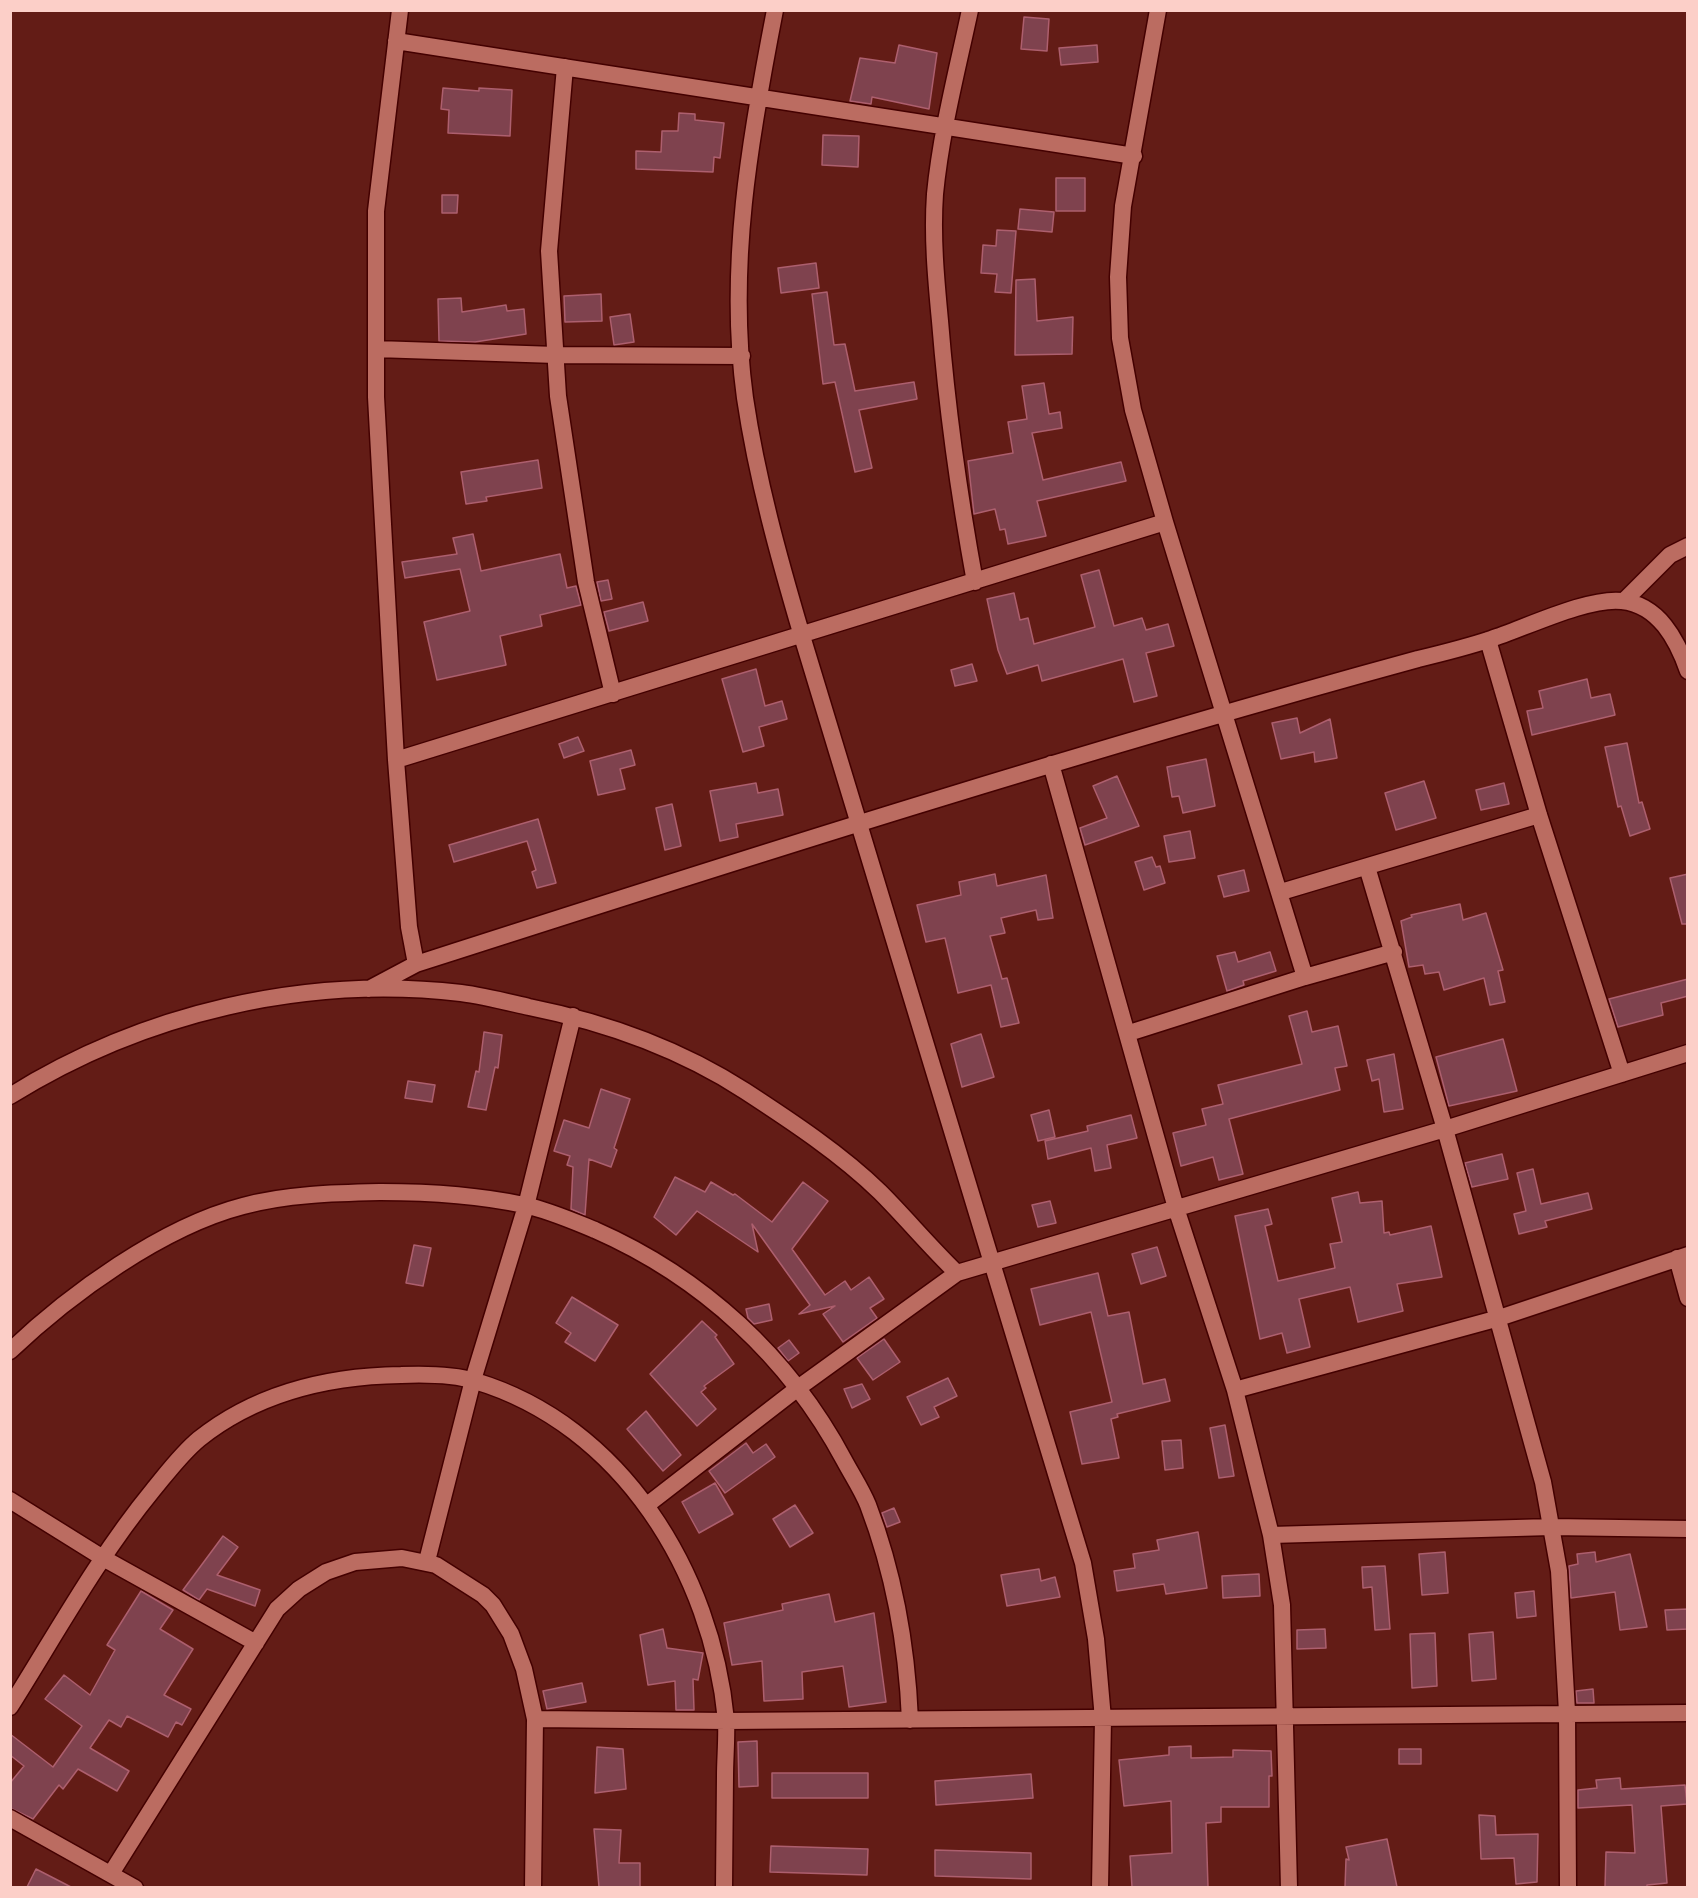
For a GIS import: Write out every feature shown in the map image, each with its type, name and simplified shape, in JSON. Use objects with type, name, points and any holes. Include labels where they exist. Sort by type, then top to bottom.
[{"type":"street","points":[[400,10],[376,211],[376,349],[396,760],[409,927],[416,964]]},
{"type":"street","points":[[775,10],[758,97],[741,219],[740,327],[745,397],[767,516],[1083,1563],[1096,1639],[1102,1719],[1100,1887]]},
{"type":"street","points":[[970,10],[946,126],[935,194],[934,253],[943,368],[958,489],[975,582]]},
{"type":"street","points":[[1158,10],[1134,156],[1123,206],[1118,277],[1120,338],[1133,410],[1165,522],[1222,713],[1281,892],[1305,977]]},
{"type":"street","points":[[396,41],[1134,156]]},
{"type":"street","points":[[565,67],[549,251],[558,396],[586,582],[613,694]]},
{"type":"street","points":[[376,349],[556,355],[742,356]]},
{"type":"street","points":[[396,760],[1165,522]]},
{"type":"street","points":[[1624,601],[1670,555],[1688,546]]},
{"type":"street","points":[[369,989],[416,964],[859,822],[1222,713],[1488,640],[1600,601],[1624,601],[1648,610],[1663,623],[1679,645],[1688,671]]},
{"type":"street","points":[[1488,640],[1539,815],[1622,1074]]},
{"type":"street","points":[[1051,764],[1129,1033],[1176,1208],[1235,1390],[1271,1535],[1282,1605],[1287,1715],[1289,1887]]},
{"type":"street","points":[[1281,892],[1539,815]]},
{"type":"street","points":[[1367,867],[1445,1129],[1543,1482],[1559,1571],[1568,1712],[1568,1887]]},
{"type":"street","points":[[1129,1033],[1305,977],[1394,952]]},
{"type":"street","points":[[10,1096],[47,1073],[116,1040],[192,1014],[279,996],[369,989],[462,993],[573,1016],[663,1048],[742,1089],[814,1139],[879,1191],[957,1273]]},
{"type":"street","points":[[426,1561],[473,1380],[526,1206],[573,1016]]},
{"type":"street","points":[[647,1505],[798,1389],[957,1273],[1445,1129],[1688,1053]]},
{"type":"street","points":[[10,1351],[41,1322],[81,1291],[144,1251],[192,1225],[243,1205],[305,1197],[429,1192],[526,1206],[578,1223],[637,1248],[690,1281],[736,1320],[770,1354],[817,1413],[867,1502],[889,1569],[908,1676],[910,1720]]},
{"type":"street","points":[[1235,1390],[1499,1318],[1682,1257],[1688,1298]]},
{"type":"street","points":[[10,1707],[129,1519],[177,1460],[231,1416],[259,1402],[326,1381],[364,1376],[433,1374],[473,1380],[552,1416],[612,1463],[647,1505],[671,1544],[700,1610],[717,1672],[726,1721],[724,1887]]},
{"type":"street","points":[[10,1500],[104,1558],[256,1644]]},
{"type":"street","points":[[1271,1535],[1551,1527],[1688,1528]]},
{"type":"street","points":[[112,1872],[283,1604],[314,1578],[326,1572],[355,1562],[402,1558],[426,1561],[450,1573],[483,1595],[493,1605],[511,1634],[524,1669],[535,1719],[533,1887]]},
{"type":"street","points":[[535,1719],[726,1721],[1102,1719],[1568,1712],[1688,1713]]},
{"type":"street","points":[[10,1818],[112,1872],[135,1887]]},
{"type":"building","points":[[1024,17],[1049,19],[1047,51],[1021,49]]},
{"type":"building","points":[[899,45],[937,53],[929,109],[872,97],[871,104],[850,101],[860,58],[895,63]]},
{"type":"building","points":[[1097,45],[1098,62],[1061,65],[1059,48]]},
{"type":"building","points":[[443,88],[479,91],[479,88],[512,90],[510,136],[448,133],[449,110],[441,109]]},
{"type":"building","points":[[679,113],[695,114],[695,120],[724,123],[720,158],[714,157],[713,172],[636,169],[636,151],[661,152],[662,131],[678,131]]},
{"type":"building","points":[[823,135],[859,136],[858,167],[822,165]]},
{"type":"building","points":[[1056,178],[1085,178],[1085,211],[1056,211]]},
{"type":"building","points":[[442,195],[458,195],[457,213],[442,213]]},
{"type":"building","points":[[1020,209],[1054,212],[1052,232],[1018,229]]},
{"type":"building","points":[[997,230],[1016,231],[1011,293],[995,292],[997,274],[981,273],[983,245],[996,246]]},
{"type":"building","points":[[816,263],[819,288],[781,293],[778,268]]},
{"type":"building","points":[[1035,279],[1037,321],[1073,317],[1072,354],[1015,355],[1016,280]]},
{"type":"building","points":[[827,292],[834,345],[845,344],[855,391],[914,382],[917,399],[859,410],[872,468],[855,472],[835,382],[823,384],[812,294]]},
{"type":"building","points":[[601,294],[602,321],[565,322],[564,296]]},
{"type":"building","points":[[461,298],[462,312],[506,305],[507,311],[524,309],[526,334],[475,342],[439,341],[438,299]]},
{"type":"building","points":[[630,314],[634,342],[614,345],[610,317]]},
{"type":"building","points":[[1044,383],[1049,414],[1060,412],[1062,428],[1032,433],[1043,480],[1121,462],[1126,481],[1037,501],[1046,536],[1008,544],[1005,529],[1000,530],[995,509],[974,514],[968,461],[1013,453],[1008,422],[1027,419],[1022,386]]},
{"type":"building","points":[[538,460],[542,488],[486,497],[487,501],[466,504],[461,472]]},
{"type":"building","points":[[473,534],[481,571],[560,554],[567,588],[576,586],[581,605],[540,615],[542,626],[500,636],[506,665],[437,680],[424,622],[470,611],[460,569],[405,578],[402,562],[457,554],[453,538]]},
{"type":"building","points":[[1099,570],[1114,626],[1142,618],[1146,630],[1168,624],[1174,646],[1146,653],[1157,696],[1134,702],[1123,659],[1042,681],[1038,665],[1007,674],[998,650],[987,599],[1014,593],[1020,620],[1028,618],[1034,644],[1095,627],[1081,575]]},
{"type":"building","points":[[608,580],[612,599],[601,601],[597,582]]},
{"type":"building","points":[[643,602],[648,621],[609,631],[604,612]]},
{"type":"building","points":[[972,664],[977,681],[955,686],[951,670]]},
{"type":"building","points":[[756,669],[765,706],[782,701],[787,719],[759,727],[764,746],[743,752],[722,679]]},
{"type":"building","points":[[1587,679],[1591,698],[1610,694],[1615,715],[1532,735],[1527,711],[1543,708],[1539,691]]},
{"type":"building","points":[[1297,718],[1300,733],[1330,719],[1337,758],[1315,762],[1314,752],[1281,759],[1272,723]]},
{"type":"building","points":[[578,737],[584,751],[564,758],[559,744]]},
{"type":"building","points":[[1627,743],[1639,803],[1642,802],[1650,829],[1630,836],[1621,806],[1618,807],[1605,747]]},
{"type":"building","points":[[631,750],[635,765],[620,769],[625,789],[598,795],[590,761]]},
{"type":"building","points":[[1206,759],[1215,806],[1183,813],[1179,796],[1172,797],[1167,767]]},
{"type":"building","points":[[1117,776],[1139,826],[1085,845],[1080,828],[1107,818],[1093,786]]},
{"type":"building","points":[[1424,781],[1436,818],[1396,830],[1385,793]]},
{"type":"building","points":[[756,783],[758,793],[778,789],[783,815],[736,824],[738,837],[720,841],[710,791]]},
{"type":"building","points":[[1504,783],[1509,804],[1481,810],[1476,790]]},
{"type":"building","points":[[672,804],[681,846],[665,850],[656,808]]},
{"type":"building","points":[[538,819],[556,883],[537,888],[532,872],[536,870],[527,841],[454,862],[449,845]]},
{"type":"building","points":[[1190,831],[1195,858],[1169,862],[1164,836]]},
{"type":"building","points":[[1152,857],[1156,867],[1160,866],[1165,883],[1144,890],[1135,862]]},
{"type":"building","points":[[1244,870],[1249,891],[1224,897],[1218,876]]},
{"type":"building","points":[[995,874],[997,886],[1046,875],[1053,918],[1038,920],[1036,910],[1001,918],[1005,933],[990,936],[1002,979],[1007,978],[1019,1023],[1001,1027],[991,985],[958,993],[945,938],[926,942],[917,905],[961,895],[959,882]]},
{"type":"building","points":[[1688,874],[1688,924],[1682,924],[1670,878]]},
{"type":"building","points":[[1460,904],[1463,920],[1486,913],[1503,970],[1498,971],[1505,1002],[1490,1005],[1484,978],[1444,990],[1439,972],[1425,974],[1423,965],[1409,967],[1401,921],[1412,917],[1411,915]]},
{"type":"building","points":[[1235,952],[1238,962],[1270,952],[1276,971],[1243,981],[1244,985],[1227,991],[1217,956]]},
{"type":"building","points":[[1688,979],[1688,996],[1661,1003],[1663,1015],[1618,1027],[1609,999]]},
{"type":"building","points":[[1307,1011],[1312,1032],[1338,1026],[1347,1066],[1335,1068],[1340,1090],[1229,1119],[1243,1174],[1219,1180],[1213,1157],[1181,1166],[1173,1133],[1206,1125],[1202,1109],[1223,1104],[1218,1085],[1302,1064],[1289,1016]]},
{"type":"building","points":[[484,1032],[502,1035],[498,1068],[495,1067],[486,1110],[468,1107],[476,1071],[479,1072]]},
{"type":"building","points":[[981,1034],[994,1077],[962,1087],[951,1044]]},
{"type":"building","points":[[1503,1039],[1517,1091],[1449,1106],[1436,1057]]},
{"type":"building","points":[[1394,1054],[1403,1109],[1384,1112],[1379,1079],[1372,1081],[1367,1060]]},
{"type":"building","points":[[408,1081],[435,1085],[432,1102],[405,1098]]},
{"type":"building","points":[[601,1089],[630,1099],[614,1148],[617,1150],[611,1167],[589,1159],[585,1215],[571,1209],[573,1167],[567,1165],[570,1156],[554,1151],[564,1120],[589,1128]]},
{"type":"building","points":[[1049,1110],[1055,1137],[1038,1141],[1031,1115]]},
{"type":"building","points":[[1131,1115],[1137,1138],[1107,1145],[1111,1168],[1095,1171],[1091,1148],[1048,1159],[1045,1141],[1088,1131],[1087,1126]]},
{"type":"building","points":[[1502,1154],[1508,1179],[1472,1187],[1465,1163]]},
{"type":"building","points":[[1533,1169],[1541,1204],[1588,1193],[1592,1209],[1545,1221],[1547,1227],[1519,1234],[1514,1214],[1526,1211],[1517,1173]]},
{"type":"building","points":[[675,1177],[705,1192],[711,1182],[735,1194],[772,1222],[803,1182],[828,1201],[792,1249],[825,1295],[845,1281],[851,1290],[869,1277],[884,1299],[870,1308],[877,1318],[843,1342],[823,1314],[835,1306],[799,1314],[810,1305],[752,1224],[758,1252],[697,1211],[676,1235],[654,1217]]},
{"type":"building","points":[[1358,1192],[1360,1203],[1382,1201],[1384,1233],[1389,1232],[1390,1235],[1431,1226],[1442,1277],[1397,1284],[1403,1311],[1358,1322],[1350,1287],[1299,1299],[1310,1347],[1287,1353],[1282,1333],[1260,1339],[1235,1216],[1268,1209],[1272,1224],[1265,1226],[1278,1281],[1335,1268],[1330,1244],[1342,1242],[1332,1198]]},
{"type":"building","points":[[1050,1201],[1056,1223],[1038,1227],[1032,1205]]},
{"type":"building","points":[[414,1245],[431,1248],[423,1286],[406,1283]]},
{"type":"building","points":[[1157,1247],[1166,1276],[1141,1284],[1132,1254]]},
{"type":"building","points":[[1098,1273],[1108,1316],[1129,1312],[1143,1384],[1165,1379],[1170,1401],[1117,1414],[1118,1417],[1111,1419],[1119,1458],[1082,1464],[1070,1412],[1112,1402],[1091,1312],[1040,1325],[1031,1289]]},
{"type":"building","points":[[572,1297],[618,1325],[595,1361],[565,1342],[571,1333],[556,1323]]},
{"type":"building","points":[[769,1304],[772,1320],[754,1324],[748,1318],[746,1309]]},
{"type":"building","points":[[702,1321],[717,1335],[715,1337],[734,1364],[704,1386],[706,1388],[701,1392],[716,1409],[697,1426],[650,1374]]},
{"type":"building","points":[[884,1339],[900,1362],[873,1380],[857,1358]]},
{"type":"building","points":[[789,1340],[799,1353],[788,1361],[778,1348]]},
{"type":"building","points":[[948,1378],[957,1396],[934,1407],[939,1417],[921,1425],[907,1397]]},
{"type":"building","points":[[862,1384],[870,1399],[852,1408],[844,1389]]},
{"type":"building","points":[[646,1411],[681,1455],[663,1471],[627,1429]]},
{"type":"building","points":[[1225,1425],[1234,1476],[1219,1478],[1210,1428]]},
{"type":"building","points":[[1181,1440],[1183,1468],[1165,1470],[1162,1441]]},
{"type":"building","points":[[746,1443],[753,1453],[766,1444],[775,1457],[725,1493],[709,1471]]},
{"type":"building","points":[[715,1483],[733,1514],[699,1533],[682,1502]]},
{"type":"building","points":[[795,1505],[813,1533],[790,1547],[773,1519]]},
{"type":"building","points":[[894,1508],[900,1522],[887,1527],[882,1513]]},
{"type":"building","points":[[1198,1532],[1207,1588],[1166,1594],[1164,1584],[1117,1591],[1114,1571],[1135,1568],[1133,1554],[1159,1550],[1157,1540]]},
{"type":"building","points":[[223,1536],[238,1547],[217,1575],[260,1590],[255,1606],[207,1589],[199,1600],[183,1590]]},
{"type":"building","points":[[1445,1552],[1448,1593],[1422,1595],[1419,1554]]},
{"type":"building","points":[[1595,1552],[1596,1562],[1630,1554],[1647,1627],[1620,1630],[1615,1592],[1571,1598],[1569,1566],[1578,1564],[1577,1554]]},
{"type":"building","points":[[1385,1566],[1390,1629],[1375,1630],[1372,1587],[1363,1588],[1362,1567]]},
{"type":"building","points":[[1039,1569],[1041,1581],[1055,1577],[1060,1597],[1007,1606],[1001,1575]]},
{"type":"building","points":[[1259,1574],[1260,1596],[1223,1598],[1222,1576]]},
{"type":"building","points":[[141,1591],[173,1610],[160,1629],[193,1649],[164,1695],[191,1709],[182,1725],[176,1722],[168,1737],[127,1716],[121,1727],[109,1720],[90,1748],[129,1771],[117,1791],[78,1769],[63,1789],[59,1785],[33,1819],[10,1808],[10,1783],[24,1766],[10,1755],[10,1734],[53,1767],[82,1726],[45,1699],[64,1675],[90,1695],[115,1650],[107,1645]]},
{"type":"building","points":[[1534,1591],[1536,1616],[1517,1618],[1515,1593]]},
{"type":"building","points":[[829,1594],[835,1622],[874,1613],[886,1702],[849,1707],[843,1666],[802,1672],[803,1699],[764,1701],[762,1661],[732,1665],[724,1623],[783,1610],[782,1604]]},
{"type":"building","points":[[1688,1609],[1688,1629],[1667,1630],[1665,1610]]},
{"type":"building","points":[[663,1629],[667,1648],[703,1653],[698,1680],[693,1679],[694,1710],[676,1710],[675,1681],[648,1685],[640,1635]]},
{"type":"building","points":[[1325,1629],[1326,1648],[1297,1649],[1297,1630]]},
{"type":"building","points":[[1493,1632],[1496,1679],[1472,1681],[1469,1634]]},
{"type":"building","points":[[1435,1633],[1437,1686],[1412,1688],[1410,1634]]},
{"type":"building","points":[[582,1683],[586,1702],[547,1709],[543,1691]]},
{"type":"building","points":[[1593,1689],[1594,1703],[1577,1703],[1576,1691]]},
{"type":"building","points":[[757,1741],[758,1786],[739,1787],[738,1742]]},
{"type":"building","points":[[1191,1746],[1191,1758],[1233,1757],[1233,1750],[1271,1751],[1272,1776],[1269,1776],[1269,1807],[1221,1807],[1221,1822],[1206,1823],[1208,1887],[1132,1887],[1130,1856],[1172,1853],[1171,1801],[1124,1806],[1119,1760],[1169,1755],[1169,1747]]},
{"type":"building","points":[[597,1747],[623,1749],[626,1789],[595,1793]]},
{"type":"building","points":[[1399,1749],[1421,1749],[1421,1764],[1399,1764]]},
{"type":"building","points":[[772,1773],[868,1773],[868,1798],[772,1798]]},
{"type":"building","points":[[1031,1774],[1033,1798],[936,1805],[935,1781]]},
{"type":"building","points":[[1620,1778],[1621,1789],[1685,1785],[1687,1804],[1661,1806],[1667,1883],[1647,1885],[1647,1887],[1605,1887],[1606,1852],[1635,1853],[1632,1805],[1578,1808],[1578,1790],[1597,1788],[1596,1780]]},
{"type":"building","points":[[1479,1815],[1495,1816],[1496,1835],[1538,1834],[1537,1882],[1516,1884],[1514,1858],[1481,1859]]},
{"type":"building","points":[[594,1829],[621,1830],[619,1863],[640,1863],[640,1887],[599,1887]]},
{"type":"building","points":[[1387,1839],[1397,1887],[1345,1887],[1346,1859],[1349,1860],[1346,1847]]},
{"type":"building","points":[[771,1846],[868,1849],[867,1875],[770,1872]]},
{"type":"building","points":[[935,1850],[1031,1853],[1031,1879],[935,1876]]},
{"type":"building","points":[[36,1869],[71,1887],[27,1887]]}]
